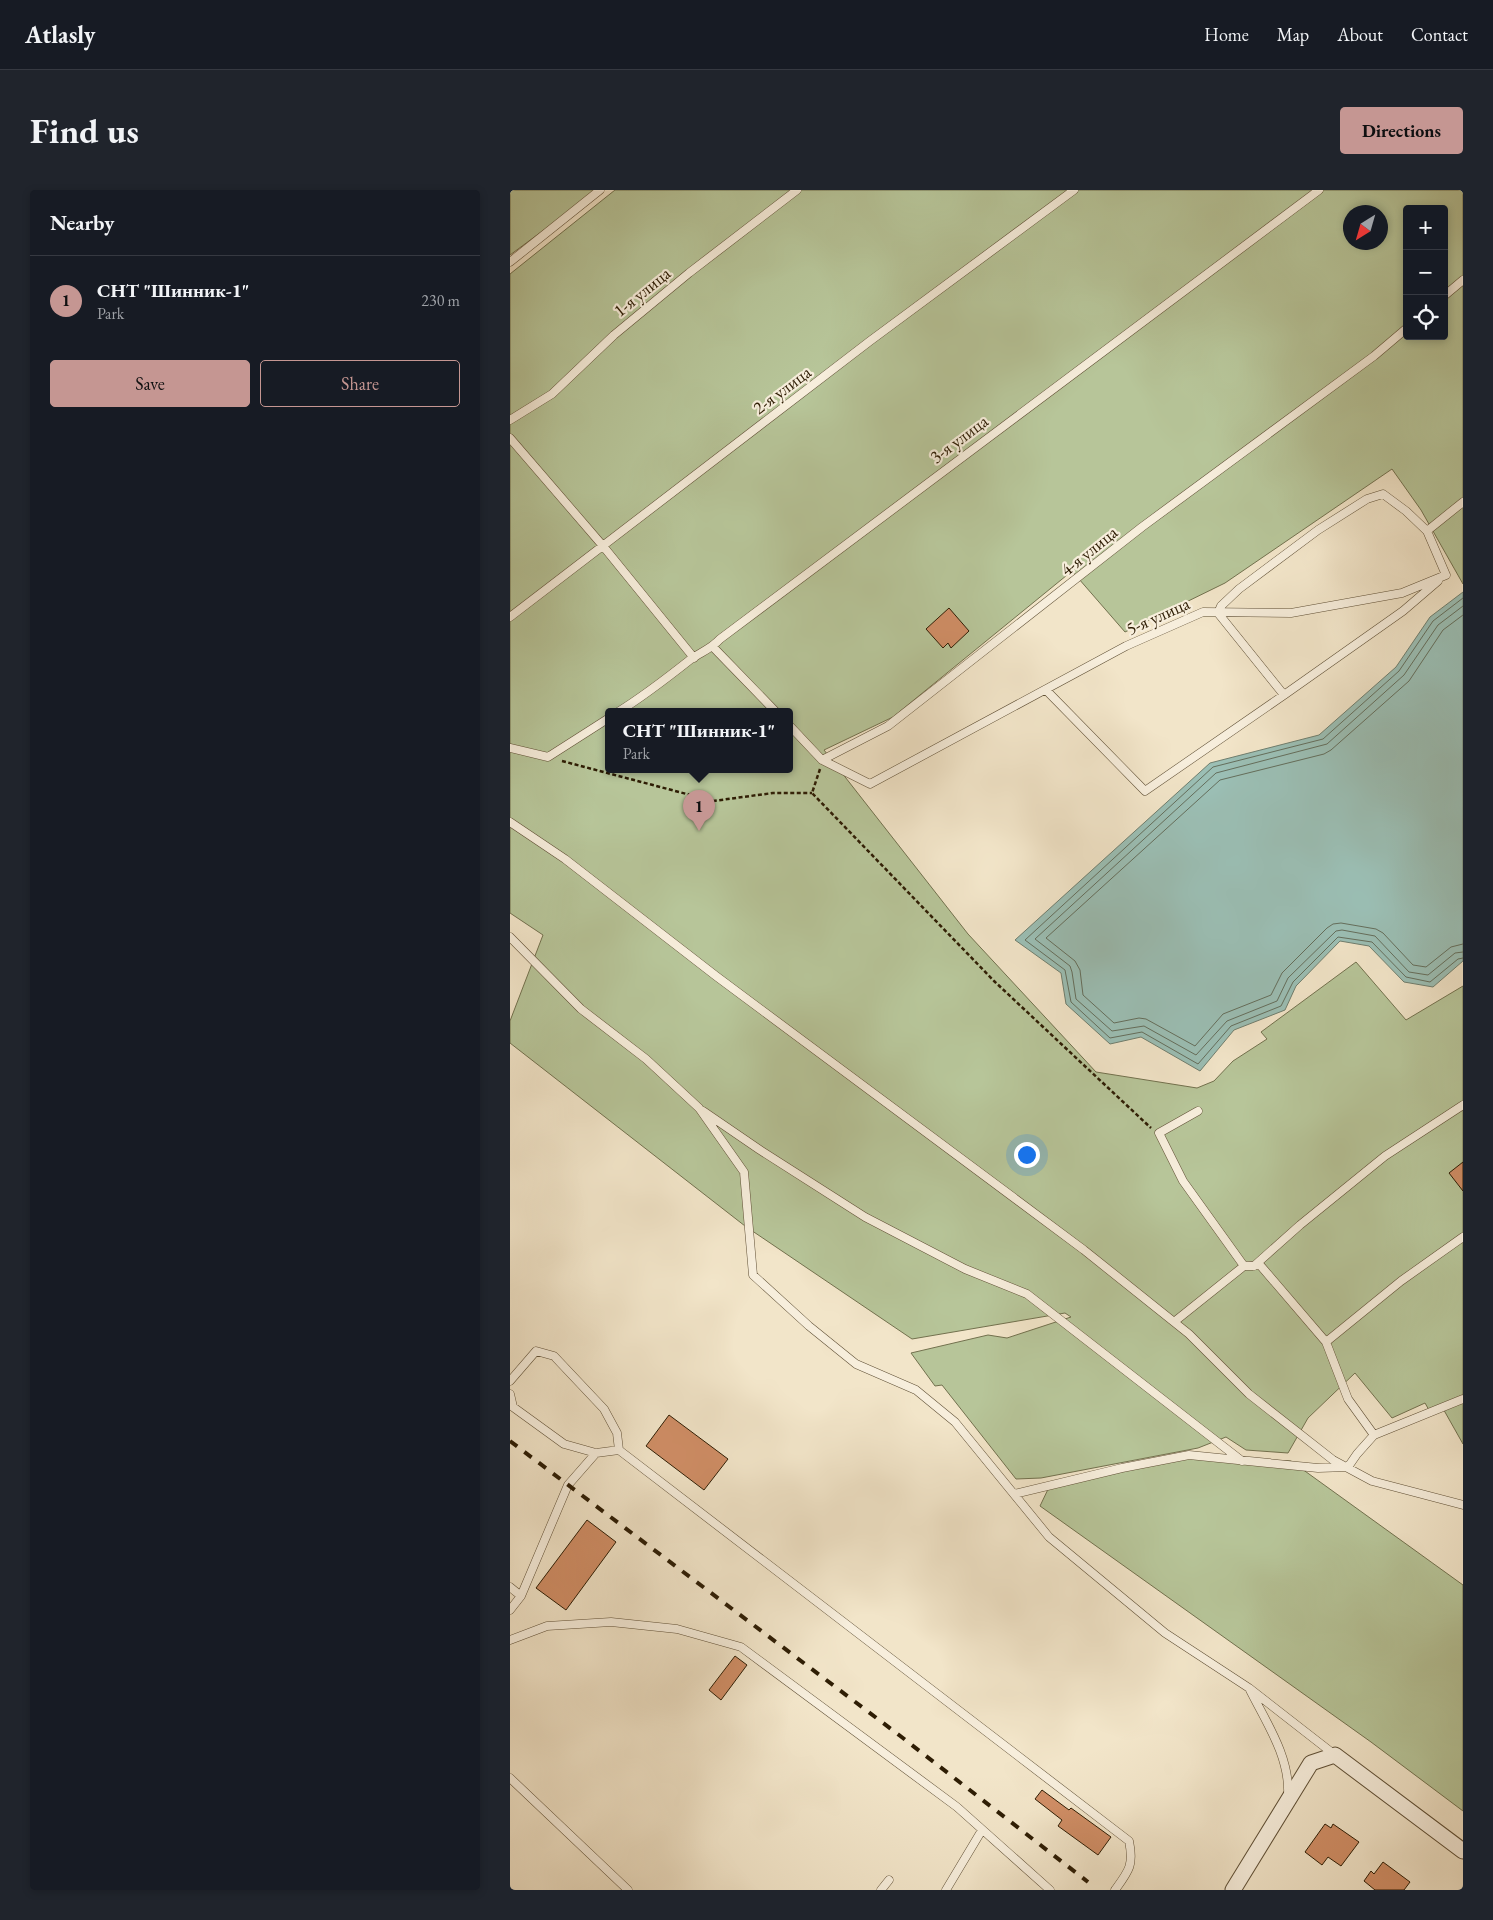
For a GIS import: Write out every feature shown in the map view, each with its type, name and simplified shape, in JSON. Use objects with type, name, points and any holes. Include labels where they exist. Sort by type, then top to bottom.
[{"type":"street","points":[[1234,1890],[1311,1763],[1335,1755],[1463,1851]]},
{"type":"lane","points":[[510,262],[600,190]]},
{"type":"lane","name":"1-я улица","points":[[510,420],[552,394],[614,335],[797,190]]},
{"type":"lane","name":"2-я улица","points":[[510,617],[870,342],[1074,190]]},
{"type":"lane","name":"3-я улица","points":[[624,708],[655,688],[694,658],[713,647],[720,639],[902,501],[1319,190]]},
{"type":"lane","points":[[1445,295],[1463,280]]},
{"type":"lane","name":"4-я улица","points":[[822,760],[888,726],[1142,527],[1374,356],[1403,331]]},
{"type":"lane","points":[[510,438],[603,546],[694,658]]},
{"type":"lane","points":[[1046,690],[1145,791],[1284,695],[1403,611],[1446,575],[1427,531],[1406,511],[1383,494],[1367,499],[1318,530],[1239,589],[1221,606],[1218,613],[1284,695]]},
{"type":"lane","points":[[1427,531],[1463,502]]},
{"type":"lane","name":"5-я улица","points":[[822,760],[870,784],[1126,646],[1203,612],[1291,613],[1402,593],[1446,575]]},
{"type":"lane","points":[[713,647],[772,708]]},
{"type":"lane","points":[[510,748],[548,757],[605,721]]},
{"type":"lane","points":[[793,730],[822,760]]},
{"type":"lane","points":[[510,822],[565,859],[724,982],[1084,1250],[1189,1334],[1249,1394],[1333,1460],[1372,1480],[1463,1505]]},
{"type":"lane","points":[[510,937],[581,1009],[646,1059],[699,1108],[760,1150],[865,1217],[965,1269],[1028,1294],[1242,1461]]},
{"type":"lane","points":[[1254,1266],[1300,1225],[1386,1156],[1463,1105]]},
{"type":"lane","points":[[699,1108],[744,1172],[753,1275],[809,1326],[856,1364],[916,1390],[955,1422],[1049,1537],[1165,1633],[1249,1688],[1335,1755]]},
{"type":"lane","points":[[1198,1111],[1159,1133],[1183,1181],[1244,1266]]},
{"type":"lane","points":[[1326,1342],[1401,1282],[1463,1237]]},
{"type":"lane","points":[[1174,1322],[1244,1266],[1260,1265],[1326,1342],[1348,1399],[1374,1435]]},
{"type":"lane","points":[[510,1381],[536,1351],[554,1356],[604,1409],[617,1433],[619,1450]]},
{"type":"lane","points":[[510,1394],[513,1407],[564,1444],[596,1453],[619,1450],[1129,1841],[1132,1856],[1129,1870],[1115,1890]]},
{"type":"lane","points":[[1348,1468],[1357,1454],[1374,1435],[1463,1399]]},
{"type":"lane","points":[[510,1610],[521,1596],[568,1485],[596,1453]]},
{"type":"lane","points":[[1014,1494],[1122,1468],[1189,1455],[1318,1468],[1348,1468]]},
{"type":"lane","points":[[1449,1501],[1463,1498]]},
{"type":"lane","points":[[510,1588],[521,1596]]},
{"type":"lane","points":[[510,1640],[547,1626],[611,1622],[677,1629],[741,1647],[950,1802],[1050,1890]]},
{"type":"lane","points":[[1249,1688],[1282,1753],[1287,1771],[1287,1800]]},
{"type":"lane","points":[[510,1778],[628,1890]]},
{"type":"lane","points":[[946,1890],[982,1830]]},
{"type":"lane","points":[[881,1890],[889,1880]]},
{"type":"path","points":[[548,757],[605,772]]},
{"type":"path","points":[[812,793],[822,760]]},
{"type":"path","points":[[608,773],[714,801],[773,793],[812,793],[994,980],[1083,1066],[1135,1111],[1162,1139]]},
{"type":"green space","points":[[510,190],[598,190],[510,255]]},
{"type":"green space","points":[[615,190],[1463,190],[1463,584],[1421,510],[1392,469],[1225,583],[1125,632],[1072,571],[893,717],[824,750],[968,934],[1096,1072],[1197,1088],[1214,1081],[1233,1061],[1267,1039],[1261,1032],[1356,962],[1406,1020],[1463,986],[1463,1444],[1441,1405],[1429,1410],[1425,1403],[1392,1418],[1355,1373],[1308,1418],[1288,1453],[1246,1450],[1226,1437],[1198,1448],[1041,1478],[1016,1479],[942,1385],[935,1386],[911,1353],[988,1335],[1007,1338],[1071,1317],[1065,1313],[912,1339],[745,1226],[510,1043],[510,1021],[543,935],[510,913],[510,274]]},
{"type":"green space","points":[[1195,1457],[1291,1461],[1463,1585],[1463,1811],[1371,1742],[1040,1506],[1051,1483]]},
{"type":"water","points":[[1463,592],[1463,961],[1433,987],[1404,982],[1369,946],[1340,941],[1296,986],[1285,1010],[1234,1030],[1200,1071],[1141,1037],[1110,1044],[1066,1004],[1061,973],[1015,940],[1210,763],[1319,735],[1396,667],[1430,617]]},
{"type":"building","points":[[949,608],[969,631],[951,648],[948,643],[943,648],[926,629]]},
{"type":"building","points":[[1463,1162],[1463,1191],[1449,1173]]},
{"type":"building","points":[[669,1415],[728,1459],[704,1490],[646,1446]]},
{"type":"building","points":[[587,1520],[616,1542],[566,1610],[536,1588]]},
{"type":"building","points":[[735,1656],[747,1665],[721,1700],[709,1690]]},
{"type":"building","points":[[1042,1790],[1111,1837],[1098,1855],[1058,1826],[1062,1820],[1035,1799]]},
{"type":"building","points":[[1325,1824],[1331,1828],[1333,1824],[1359,1842],[1341,1866],[1328,1857],[1322,1865],[1305,1852]]},
{"type":"building","points":[[1383,1862],[1410,1882],[1404,1890],[1375,1890],[1364,1881],[1371,1871],[1374,1874]]},
{"type":"railway","points":[[510,1441],[899,1735],[1088,1882]]},
{"type":"place","name":"СНТ \"Шинник-1\"","points":[[699,831]]}]
